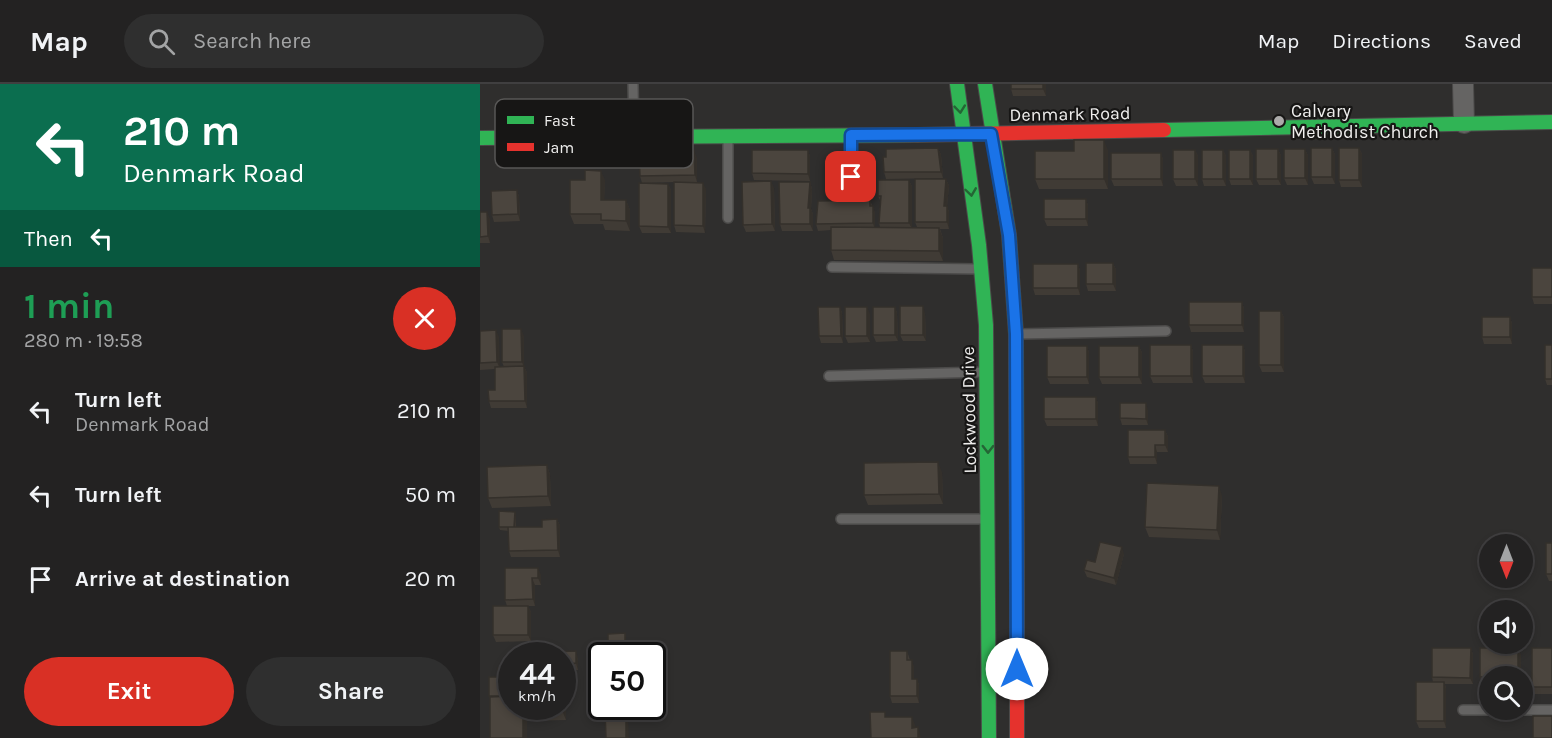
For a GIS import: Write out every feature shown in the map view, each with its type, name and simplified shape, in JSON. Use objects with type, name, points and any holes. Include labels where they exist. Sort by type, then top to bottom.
[{"type":"main road","name":"Lockwood Drive","points":[[957,84],[981,269],[987,372],[989,738]]},
{"type":"main road","points":[[985,84],[991,134],[1009,235],[1016,334],[1017,738]]},
{"type":"main road","name":"Denmark Road","points":[[693,136],[991,134],[1552,122]]},
{"type":"main road","name":"Denmark Road","points":[[480,138],[495,138]]},
{"type":"main road","points":[[988,415],[1017,415]]},
{"type":"street","points":[[1463,84],[1464,123]]},
{"type":"lane","points":[[633,84],[633,99]]},
{"type":"lane","points":[[851,135],[851,198]]},
{"type":"lane","points":[[728,136],[728,218]]},
{"type":"lane","points":[[832,267],[981,269]]},
{"type":"lane","points":[[1016,334],[1166,331]]},
{"type":"lane","points":[[829,376],[987,372]]},
{"type":"lane","points":[[841,519],[988,519]]},
{"type":"lane","points":[[1463,710],[1552,710]]},
{"type":"building","points":[[1011,84],[1043,84],[1043,89],[1011,89]]},
{"type":"building","points":[[1074,140],[1104,140],[1104,179],[1035,179],[1035,151],[1074,151]]},
{"type":"building","points":[[938,148],[941,172],[884,172],[883,157],[886,157],[886,149]]},
{"type":"building","points":[[1311,148],[1332,148],[1332,177],[1311,177]]},
{"type":"building","points":[[1339,148],[1359,148],[1359,180],[1339,180]]},
{"type":"building","points":[[1256,149],[1278,149],[1278,179],[1256,179]]},
{"type":"building","points":[[1284,149],[1305,149],[1305,178],[1284,178]]},
{"type":"building","points":[[752,150],[808,150],[808,174],[752,173]]},
{"type":"building","points":[[1173,150],[1195,150],[1195,179],[1173,179]]},
{"type":"building","points":[[1202,150],[1223,150],[1223,179],[1202,179]]},
{"type":"building","points":[[1229,150],[1250,150],[1250,179],[1229,179]]},
{"type":"building","points":[[693,151],[695,175],[640,176],[640,168],[693,168]]},
{"type":"building","points":[[1111,153],[1161,153],[1161,179],[1111,179]]},
{"type":"building","points":[[585,170],[601,171],[601,200],[626,200],[626,221],[601,220],[601,214],[570,214],[570,180],[585,180]]},
{"type":"building","points":[[915,179],[946,179],[944,206],[947,206],[947,222],[915,222]]},
{"type":"building","points":[[878,180],[909,180],[909,223],[879,223],[881,196],[878,196]]},
{"type":"building","points":[[771,181],[772,224],[743,225],[742,182]]},
{"type":"building","points":[[674,182],[703,183],[703,226],[674,225]]},
{"type":"building","points":[[779,182],[810,182],[808,208],[810,208],[810,224],[780,224]]},
{"type":"building","points":[[639,183],[668,184],[668,227],[639,226]]},
{"type":"building","points":[[517,190],[518,214],[492,215],[491,191]]},
{"type":"building","points":[[1044,199],[1086,199],[1086,219],[1044,219]]},
{"type":"building","points":[[870,200],[870,206],[873,206],[873,223],[816,224],[818,201]]},
{"type":"building","points":[[480,212],[487,212],[488,236],[480,237]]},
{"type":"building","points":[[831,227],[939,228],[939,251],[831,250]]},
{"type":"building","points":[[1086,263],[1113,263],[1113,284],[1086,284]]},
{"type":"building","points":[[1033,264],[1078,264],[1078,288],[1033,288]]},
{"type":"building","points":[[1532,268],[1552,268],[1552,297],[1532,297]]},
{"type":"building","points":[[1189,302],[1242,302],[1242,325],[1189,325]]},
{"type":"building","points":[[900,306],[923,306],[923,335],[900,335]]},
{"type":"building","points":[[818,307],[840,307],[841,336],[819,336]]},
{"type":"building","points":[[845,307],[867,307],[867,336],[845,336]]},
{"type":"building","points":[[873,307],[895,307],[895,335],[873,335]]},
{"type":"building","points":[[1259,311],[1281,311],[1281,365],[1259,365]]},
{"type":"building","points":[[1482,317],[1510,317],[1510,337],[1482,337]]},
{"type":"building","points":[[502,329],[521,329],[522,362],[502,362]]},
{"type":"building","points":[[496,330],[497,362],[480,363],[480,331]]},
{"type":"building","points":[[1150,345],[1191,345],[1191,376],[1150,376]]},
{"type":"building","points":[[1202,345],[1243,345],[1243,376],[1202,376]]},
{"type":"building","points":[[1545,345],[1552,345],[1552,379],[1545,379]]},
{"type":"building","points":[[1047,346],[1087,346],[1087,377],[1047,377]]},
{"type":"building","points":[[1099,346],[1139,346],[1139,377],[1099,377]]},
{"type":"building","points":[[524,366],[525,401],[489,401],[488,390],[495,390],[495,367]]},
{"type":"building","points":[[1044,397],[1096,397],[1096,419],[1044,419]]},
{"type":"building","points":[[1120,403],[1146,403],[1146,419],[1120,418]]},
{"type":"building","points":[[1128,430],[1165,430],[1165,445],[1155,445],[1155,457],[1128,457]]},
{"type":"building","points":[[938,462],[939,494],[864,495],[864,463]]},
{"type":"building","points":[[547,465],[548,496],[488,498],[487,467]]},
{"type":"building","points":[[1147,483],[1219,486],[1217,530],[1145,527]]},
{"type":"building","points":[[499,511],[515,512],[514,527],[499,527]]},
{"type":"building","points":[[557,519],[558,550],[509,551],[508,527],[542,527],[542,520]]},
{"type":"building","points":[[1100,542],[1122,547],[1114,578],[1084,570],[1087,560],[1095,562]]},
{"type":"building","points":[[1546,543],[1552,543],[1552,574],[1546,574]]},
{"type":"building","points":[[505,568],[538,568],[538,578],[532,578],[533,599],[505,600]]},
{"type":"building","points":[[493,606],[528,606],[528,635],[493,635]]},
{"type":"building","points":[[625,633],[625,642],[608,642],[608,634]]},
{"type":"building","points":[[1432,648],[1471,648],[1470,678],[1432,677]]},
{"type":"building","points":[[1533,648],[1552,648],[1552,687],[1533,687]]},
{"type":"building","points":[[890,651],[907,651],[907,660],[912,660],[912,679],[917,679],[917,696],[890,696]]},
{"type":"building","points":[[1480,654],[1518,654],[1518,666],[1480,666]]},
{"type":"building","points":[[489,677],[498,677],[498,696],[489,696]]},
{"type":"building","points":[[1416,682],[1444,682],[1444,721],[1416,721]]},
{"type":"building","points":[[490,697],[498,697],[498,720],[523,720],[523,738],[490,738]]},
{"type":"building","points":[[870,712],[885,712],[885,717],[912,717],[912,728],[918,727],[918,738],[871,738]]},
{"type":"building","points":[[1533,716],[1552,716],[1552,738],[1533,738]]},
{"type":"building","points":[[605,720],[626,720],[626,738],[606,738]]},
{"type":"traffic: fast","points":[[957,84],[979,245],[986,325],[989,738]]},
{"type":"traffic: fast","points":[[985,84],[1009,235],[1016,334],[1017,592]]},
{"type":"traffic: fast","points":[[1164,130],[1552,122]]},
{"type":"traffic: fast","points":[[693,137],[916,135]]},
{"type":"traffic: fast","points":[[480,138],[495,138]]},
{"type":"traffic: jam","points":[[916,135],[1164,130]]},
{"type":"traffic: jam","points":[[1017,592],[1017,738]]},
{"type":"place","name":"Calvary Methodist Church","points":[[1279,121]]},
{"type":"route","points":[[851,177],[851,135],[991,134],[1009,235],[1016,334],[1017,669]]}]
